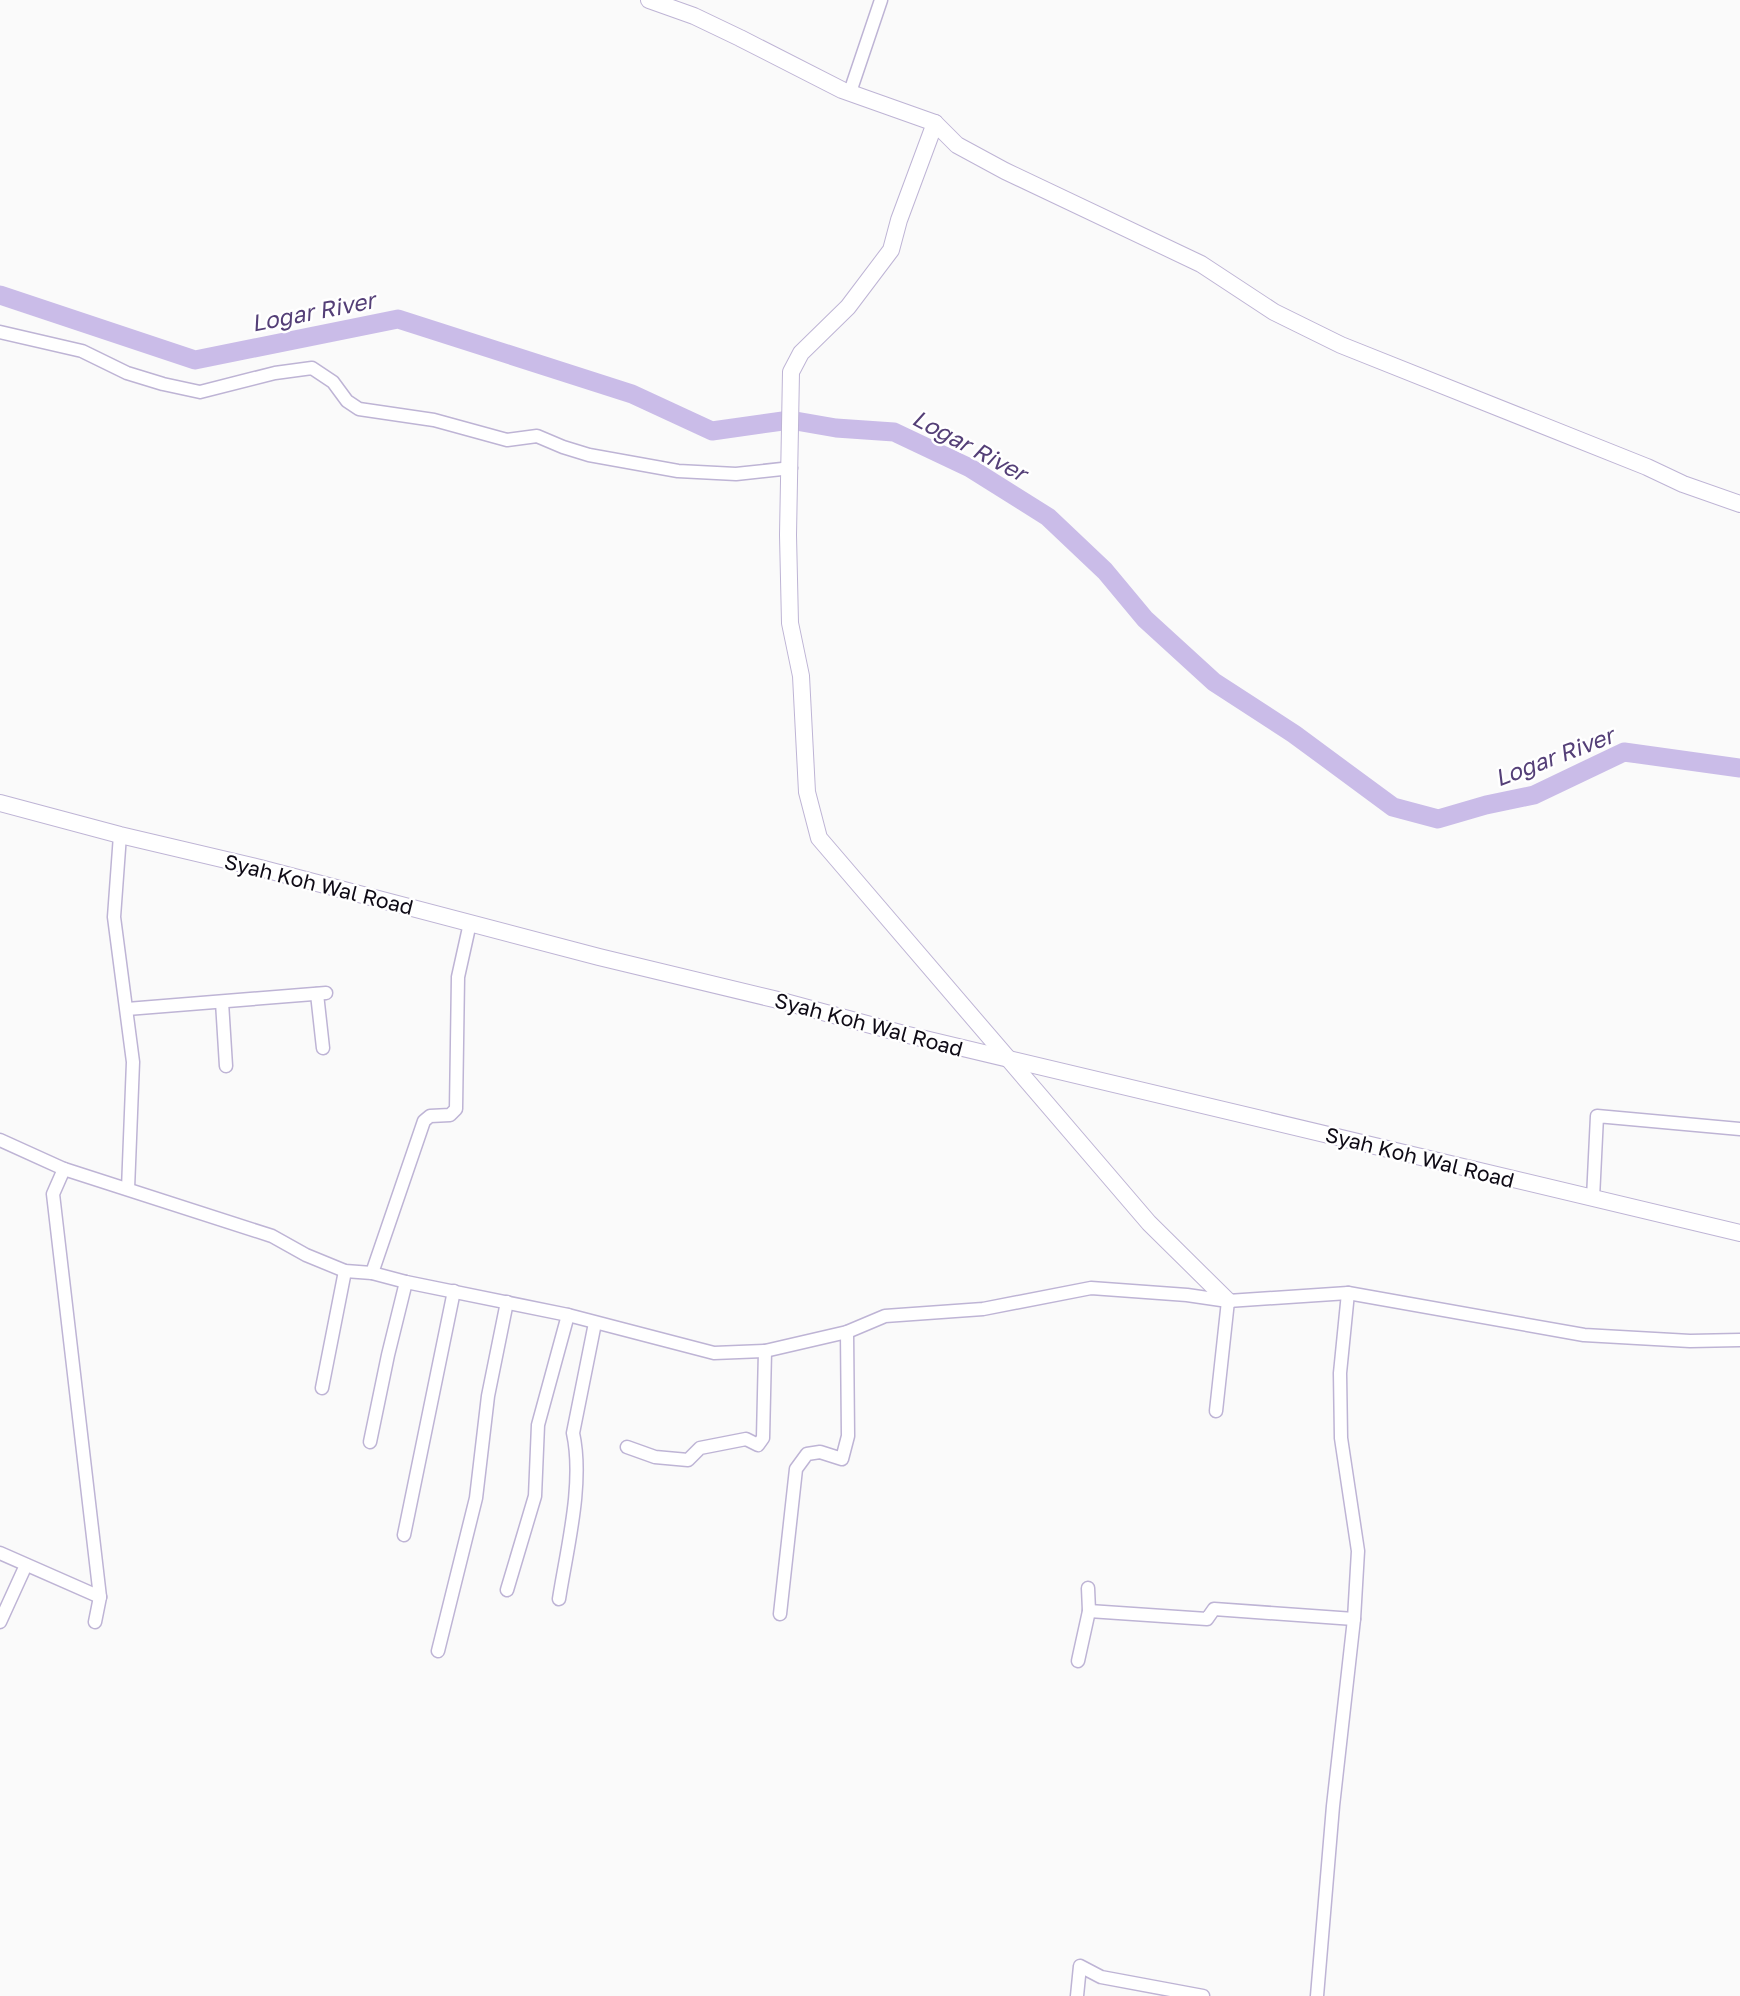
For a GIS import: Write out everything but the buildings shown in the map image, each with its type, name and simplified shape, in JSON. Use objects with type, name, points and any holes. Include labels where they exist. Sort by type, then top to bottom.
[{"type":"street","points":[[649,0],[694,16],[842,90],[935,123],[957,145],[1004,171],[1201,264],[1274,312],[1323,337],[1684,484],[1740,504]]},
{"type":"street","points":[[850,92],[881,0]]},
{"type":"street","points":[[935,123],[899,220],[891,250],[848,307],[801,353],[791,372],[788,535],[790,622],[801,676],[807,792],[819,838],[1149,1223],[1228,1301]]},
{"type":"street","points":[[0,332],[82,351],[127,373],[200,393],[275,373],[313,368],[333,382],[347,401],[359,410],[434,419],[507,440],[537,436],[589,455],[678,471],[736,474],[791,468]]},
{"type":"street","name":"Syah Koh Wal Road","points":[[0,803],[1007,1059],[1740,1233]]},
{"type":"street","points":[[120,835],[114,917],[133,1062],[128,1189]]},
{"type":"street","points":[[372,1273],[424,1121],[430,1116],[450,1115],[456,1109],[458,977],[470,923]]},
{"type":"street","points":[[127,1009],[321,993],[323,1048]]},
{"type":"street","points":[[222,1002],[226,1066]]},
{"type":"street","points":[[1593,1198],[1597,1116],[1740,1129]]},
{"type":"street","points":[[0,1140],[64,1169],[272,1236],[306,1255],[345,1271],[372,1273],[507,1301],[714,1353],[765,1351],[847,1332],[885,1316],[982,1309],[1091,1288],[1187,1295],[1228,1301],[1348,1293],[1584,1335],[1690,1341],[1740,1340]]},
{"type":"street","points":[[64,1169],[53,1194],[100,1597],[95,1622]]},
{"type":"street","points":[[322,1388],[345,1271]]},
{"type":"street","points":[[370,1442],[406,1282]]},
{"type":"street","points":[[404,1535],[454,1291]]},
{"type":"street","points":[[1317,1996],[1333,1806],[1354,1619],[1358,1551],[1341,1425],[1340,1373],[1348,1293]]},
{"type":"street","points":[[438,1651],[475,1498],[488,1396],[507,1301]]},
{"type":"street","points":[[1216,1411],[1228,1301]]},
{"type":"street","points":[[507,1590],[535,1496],[538,1425],[568,1315]]},
{"type":"street","points":[[559,1599],[575,1492],[576,1448],[573,1433],[595,1323]]},
{"type":"street","points":[[780,1614],[796,1469],[807,1454],[820,1452],[842,1459],[848,1436],[847,1332]]},
{"type":"street","points":[[627,1447],[655,1457],[688,1460],[700,1448],[746,1439],[758,1445],[763,1438],[765,1351]]},
{"type":"street","points":[[0,1553],[100,1597]]},
{"type":"street","points":[[0,1622],[26,1565]]},
{"type":"street","points":[[1078,1661],[1089,1611],[1088,1588]]},
{"type":"street","points":[[1089,1611],[1207,1619],[1214,1609],[1354,1619]]},
{"type":"street","points":[[1077,1996],[1080,1966],[1101,1977],[1203,1996]]},
{"type":"waterway","name":"Logar River","points":[[0,295],[195,360],[398,319],[632,394],[712,431],[790,420],[836,428],[894,432],[970,468],[1048,517],[1105,571],[1145,619],[1214,682],[1294,734],[1393,807],[1438,819],[1534,795],[1624,752],[1740,768]]}]
